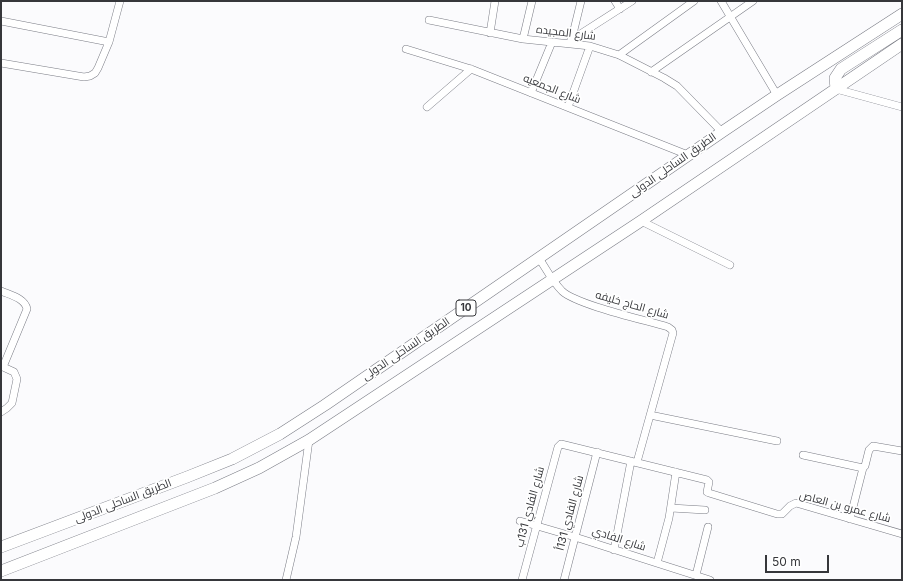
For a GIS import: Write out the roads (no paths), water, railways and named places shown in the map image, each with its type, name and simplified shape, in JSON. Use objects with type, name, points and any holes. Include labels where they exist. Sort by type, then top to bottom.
[{"type":"highway","name":"الطريق الساحلى الدولى","points":[[1,547],[207,470],[256,447],[303,420],[688,155],[902,14]]},
{"type":"highway","points":[[836,89],[835,78],[841,69],[902,30]]},
{"type":"highway","name":"الطريق الساحلى الدولى","points":[[1,571],[215,488],[259,468],[309,440],[641,221],[902,44]]},
{"type":"street","points":[[1,64],[68,75],[84,77],[90,76],[95,73],[109,42],[120,1]]},
{"type":"street","points":[[490,32],[495,1]]},
{"type":"street","points":[[523,39],[532,1]]},
{"type":"street","points":[[571,42],[581,1]]},
{"type":"street","points":[[615,1],[620,9]]},
{"type":"street","points":[[571,42],[632,1]]},
{"type":"street","points":[[619,55],[694,1]]},
{"type":"street","points":[[721,1],[777,95]]},
{"type":"street","points":[[651,72],[753,1]]},
{"type":"street","name":"شارع المجيده","points":[[429,20],[523,39],[571,42],[619,55],[677,86],[722,132]]},
{"type":"street","points":[[1,21],[109,42]]},
{"type":"street","points":[[531,93],[552,42]]},
{"type":"street","points":[[568,107],[590,46]]},
{"type":"street","name":"شارع الجمعيه","points":[[406,49],[471,69],[688,155]]},
{"type":"street","points":[[427,107],[471,69]]},
{"type":"street","points":[[836,89],[902,107]]},
{"type":"street","points":[[641,221],[730,265]]},
{"type":"street","name":"شارع الحاج خليفه","points":[[539,258],[563,292],[579,300],[672,329],[673,333],[650,415],[634,461],[614,550]]},
{"type":"street","points":[[1,291],[23,301],[26,304],[26,309],[2,366],[14,372],[17,379],[12,403],[1,412]]},
{"type":"street","points":[[650,415],[777,441]]},
{"type":"street","points":[[286,580],[296,537],[309,440]]},
{"type":"street","name":"شارع الفادي 131ب","points":[[522,580],[558,447],[560,444],[564,444]]},
{"type":"street","name":"شارع عمرو بن العاص","points":[[564,444],[708,481],[707,492],[709,493],[777,514],[782,514],[792,504],[796,504],[902,534]]},
{"type":"street","points":[[850,519],[869,450],[873,446],[902,451]]},
{"type":"street","name":"شارع الفادي 131أ","points":[[564,580],[597,452]]},
{"type":"street","points":[[803,455],[863,468]]},
{"type":"street","points":[[657,563],[666,533],[676,472]]},
{"type":"street","points":[[671,508],[705,510]]},
{"type":"street","name":"شارع الفادي","points":[[520,521],[710,580]]},
{"type":"street","points":[[696,575],[708,527]]}]
